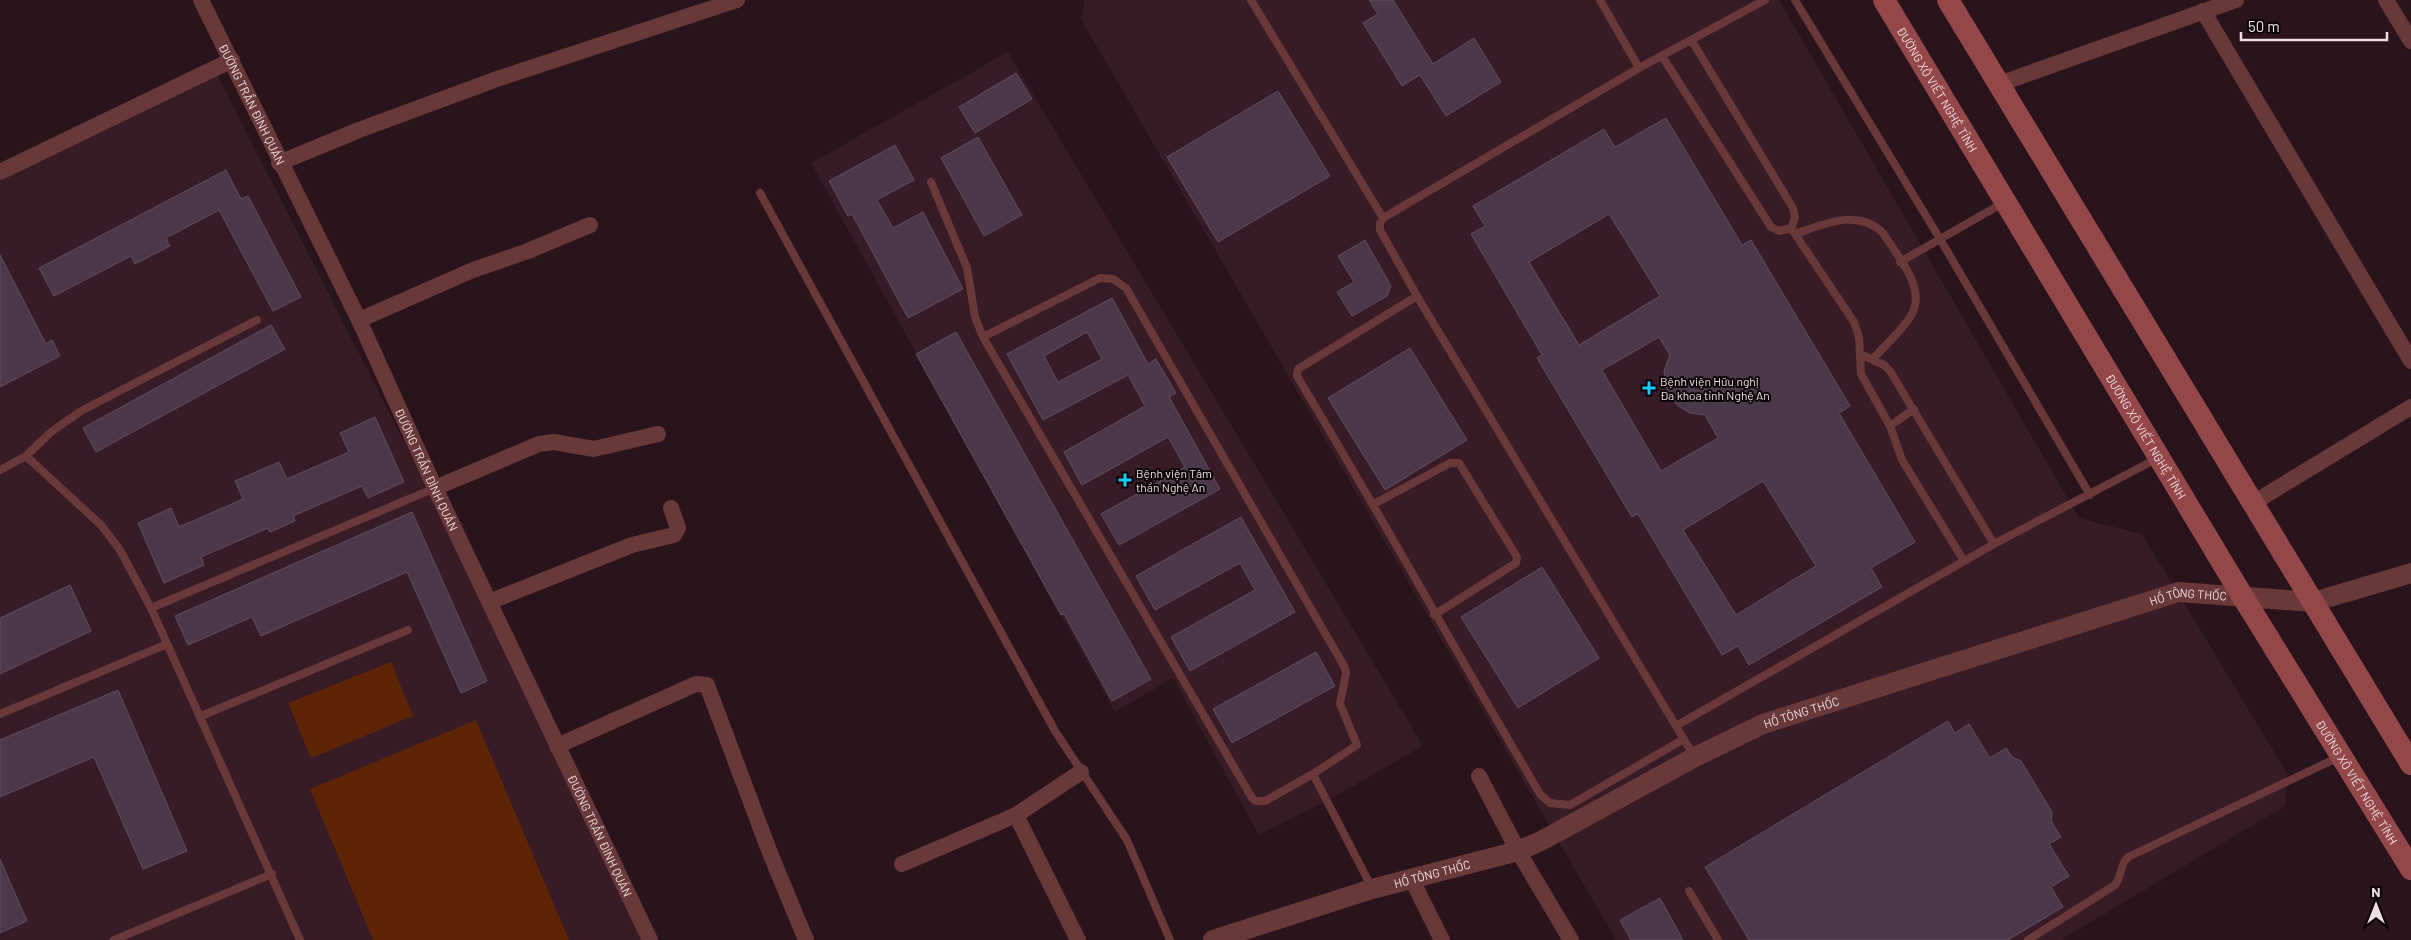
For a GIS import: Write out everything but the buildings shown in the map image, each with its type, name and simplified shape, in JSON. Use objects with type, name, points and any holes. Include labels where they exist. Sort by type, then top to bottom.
[{"type":"main road","name":"ĐƯỜNG XÔ VIẾT NGHỆ TĨNH","points":[[1884,0],[2243,597],[2411,869]]},
{"type":"main road","points":[[1948,0],[2411,764]]},
{"type":"street","name":"ĐƯỜNG TRẦN ĐÌNH QUÁN","points":[[201,0],[232,60],[279,162],[359,320],[435,488],[650,940]]},
{"type":"street","points":[[279,162],[497,79],[737,0]]},
{"type":"street","points":[[1999,84],[2236,0]]},
{"type":"street","points":[[2386,0],[2411,41]]},
{"type":"street","points":[[2203,11],[2411,361]]},
{"type":"street","points":[[0,172],[232,60]]},
{"type":"street","points":[[359,320],[473,270],[528,252],[590,225]]},
{"type":"street","points":[[2253,503],[2411,407]]},
{"type":"street","points":[[435,488],[539,444],[554,442],[594,449],[658,434]]},
{"type":"street","points":[[489,602],[632,545],[674,534],[678,528],[671,508]]},
{"type":"street","name":"HỒ TÔNG THỐC","points":[[1213,940],[1372,889],[1518,851],[1541,841],[1695,757],[1763,724],[2178,592],[2313,602],[2411,573]]},
{"type":"street","points":[[557,746],[696,684],[707,685],[770,852],[806,940]]},
{"type":"street","points":[[902,864],[1016,815],[1081,772]]},
{"type":"street","points":[[1479,776],[1518,851],[1571,940]]},
{"type":"street","points":[[1016,815],[1078,940]]},
{"type":"street","points":[[1411,878],[1442,940]]},
{"type":"lane","points":[[1251,0],[1383,218]]},
{"type":"lane","points":[[1600,0],[1638,68]]},
{"type":"lane","points":[[1695,757],[1417,296],[1380,230],[1380,223],[1383,218],[1638,68],[1692,41],[1765,0]]},
{"type":"lane","points":[[1795,0],[1940,239],[2090,495]]},
{"type":"lane","points":[[1692,41],[1793,208],[1796,218],[1793,231],[1854,322],[1859,336],[1861,374],[1890,426],[1902,460],[1964,561]]},
{"type":"lane","points":[[1662,56],[1771,227],[1779,231],[1793,231],[1835,220],[1858,219],[1876,226],[1883,233],[1915,291],[1913,311],[1873,359]]},
{"type":"lane","points":[[931,182],[966,268],[974,317],[983,336],[1252,798],[1256,802],[1265,801],[1357,746],[1340,704],[1346,673],[1344,666],[1126,288],[1113,279],[1100,278],[983,336]]},
{"type":"lane","points":[[760,193],[1055,731],[1127,840],[1170,940]]},
{"type":"lane","points":[[1900,262],[2004,202]]},
{"type":"lane","points":[[1417,296],[1296,372],[1374,504],[1434,615],[1540,794],[1550,803],[1563,806],[1577,802],[1684,739]]},
{"type":"lane","points":[[0,470],[26,456],[51,432],[81,411],[258,320]]},
{"type":"lane","points":[[1860,354],[1873,359],[1890,370],[1994,544]]},
{"type":"lane","points":[[1890,426],[1914,409]]},
{"type":"lane","points":[[26,456],[101,525],[120,550],[151,608],[201,716],[300,940]]},
{"type":"lane","points":[[1676,726],[1994,544],[2160,458]]},
{"type":"lane","points":[[1374,504],[1450,463],[1459,463],[1517,557],[1516,563],[1434,615]]},
{"type":"lane","points":[[151,608],[435,488]]},
{"type":"lane","points":[[201,716],[408,630]]},
{"type":"lane","points":[[0,714],[167,644]]},
{"type":"lane","points":[[2028,940],[2115,885],[2120,879],[2122,863],[2128,857],[2341,756]]},
{"type":"lane","points":[[1313,774],[1372,889]]},
{"type":"lane","points":[[114,940],[272,874]]},
{"type":"lane","points":[[1689,891],[1718,940]]},
{"type":"shaded area","name":"Bệnh viện Hữu nghị Đa khoa tỉnh Nghệ An","points":[[1085,0],[1779,0],[2079,518],[2142,534],[2287,773],[2285,806],[2061,940],[1616,940],[1081,19]]},
{"type":"shaded area","name":"Bệnh viện Tâm thần Nghệ An","points":[[1008,52],[1423,746],[1327,801],[1259,835],[1173,678],[1115,712],[811,163]]},
{"type":"shaded area","points":[[214,68],[429,491],[642,940],[0,940],[0,175]]},
{"type":"shaded area","points":[[391,662],[413,716],[311,758],[288,703]]},
{"type":"shaded area","points":[[476,720],[569,940],[373,940],[310,789]]},
{"type":"place","name":"Bệnh viện Hữu nghị Đa khoa tỉnh Nghệ An","points":[[1649,388]]},
{"type":"place","name":"Bệnh viện Tâm thần Nghệ An","points":[[1125,480]]}]
